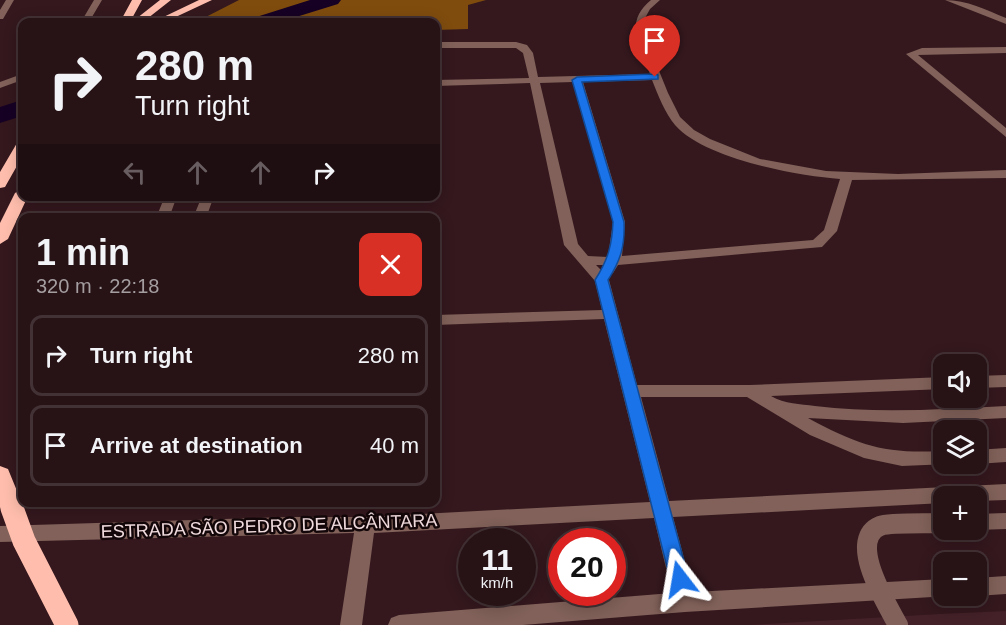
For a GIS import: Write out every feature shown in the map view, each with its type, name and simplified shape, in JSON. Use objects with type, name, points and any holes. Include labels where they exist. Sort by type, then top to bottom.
[{"type":"highway","points":[[127,18],[137,0]]},
{"type":"highway","points":[[142,18],[166,0]]},
{"type":"highway","points":[[158,18],[182,0]]},
{"type":"highway","points":[[167,18],[207,0]]},
{"type":"highway","points":[[0,184],[18,153]]},
{"type":"highway","points":[[0,239],[18,201]]},
{"type":"highway","points":[[0,475],[24,541],[67,625]]},
{"type":"street","points":[[0,17],[10,0]]},
{"type":"street","points":[[88,18],[99,0]]},
{"type":"street","points":[[656,0],[643,9],[638,24],[655,77],[679,123],[701,140],[736,155],[793,171],[848,177],[1006,174]]},
{"type":"street","points":[[949,0],[1006,21]]},
{"type":"street","points":[[440,45],[516,45],[524,47],[528,53],[571,245],[602,280],[686,602]]},
{"type":"street","points":[[1006,50],[922,51],[911,54],[1006,134]]},
{"type":"street","points":[[440,83],[655,77]]},
{"type":"street","points":[[0,85],[18,78]]},
{"type":"street","points":[[577,80],[619,222],[614,261],[602,280]]},
{"type":"street","points":[[583,260],[614,261],[816,244],[830,231],[848,177]]},
{"type":"street","points":[[440,320],[611,314]]},
{"type":"street","points":[[987,382],[1006,381]]},
{"type":"street","points":[[631,391],[750,391],[933,383]]},
{"type":"street","points":[[750,391],[778,408],[866,452],[889,458],[933,458]]},
{"type":"street","points":[[778,408],[828,414],[903,417],[1006,412]]},
{"type":"street","points":[[987,456],[1006,455]]},
{"type":"street","name":"ESTRADA SÃO PEDRO DE ALCÂNTARA","points":[[0,534],[290,525],[365,525],[1006,492]]},
{"type":"street","points":[[987,521],[1006,520]]},
{"type":"street","points":[[898,625],[867,560],[867,536],[872,529],[880,526],[933,524]]},
{"type":"street","points":[[351,625],[365,525]]},
{"type":"street","points":[[987,586],[1006,585]]},
{"type":"street","points":[[399,625],[686,602],[933,589]]},
{"type":"shaded area","points":[[239,0],[486,0],[468,5],[468,29],[440,30],[440,18],[204,18]]},
{"type":"shaded area","points":[[1006,611],[1006,625],[750,625],[940,614]]},
{"type":"waterway","points":[[273,18],[331,0]]},
{"type":"waterway","points":[[0,115],[18,109]]},
{"type":"route","points":[[655,77],[577,80],[619,222],[614,261],[602,280],[680,579]]}]
